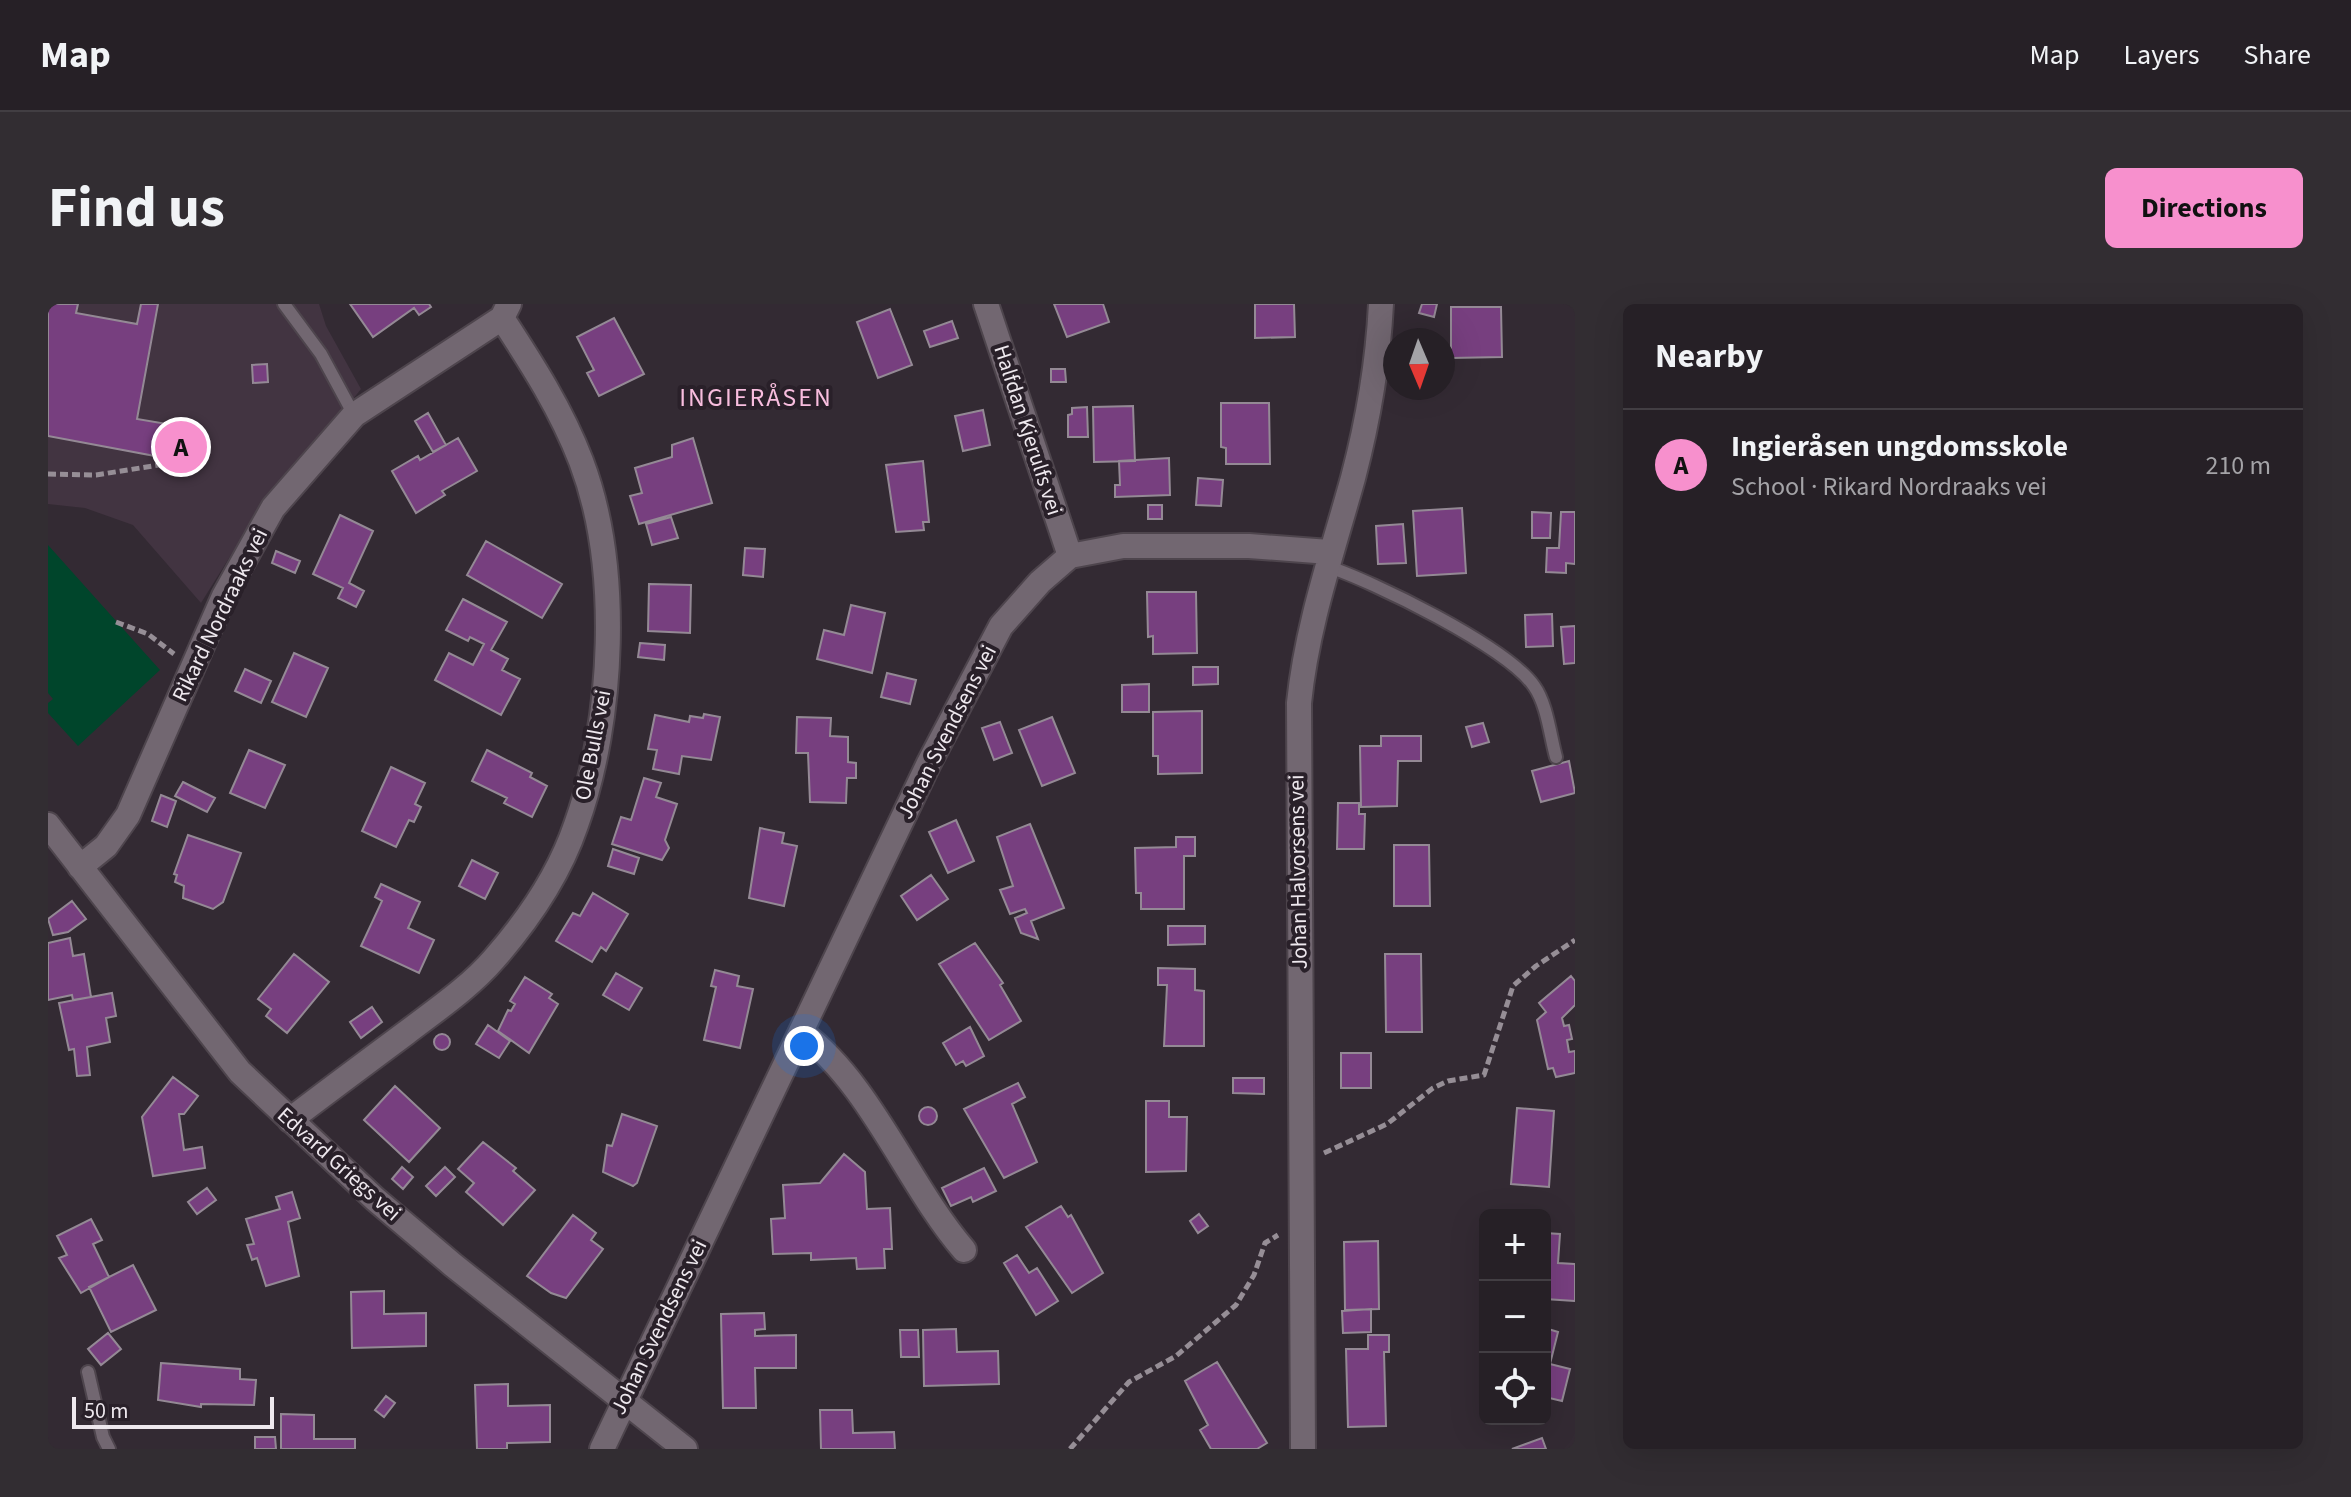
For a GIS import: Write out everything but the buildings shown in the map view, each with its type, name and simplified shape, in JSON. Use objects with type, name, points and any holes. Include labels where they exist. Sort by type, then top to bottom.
[{"type":"street","name":"Halfdan Kjerulfs vei","points":[[986,304],[1070,556]]},
{"type":"street","name":"Johan Halvorsens vei","points":[[1303,1449],[1304,1233],[1296,750],[1302,667],[1328,559],[1362,441],[1376,366],[1381,304]]},
{"type":"street","name":"Rikard Nordraaks vei","points":[[80,867],[106,846],[128,815],[224,596],[258,530],[296,479],[354,415],[505,311]]},
{"type":"street","name":"Ole Bulls vei","points":[[290,1120],[441,1007],[492,962],[521,927],[555,874],[576,826],[593,768],[605,689],[606,596],[599,528],[582,463],[553,395],[505,311]]},
{"type":"street","points":[[1070,556],[1123,546],[1249,546],[1328,559]]},
{"type":"street","name":"Johan Svendsens vei","points":[[602,1449],[622,1401],[968,684],[1001,626],[1040,582],[1070,556]]},
{"type":"street","name":"Edvard Griegs vei","points":[[48,825],[240,1072],[453,1265],[685,1449]]},
{"type":"street","points":[[802,1033],[821,1047],[877,1120],[936,1216],[964,1250]]},
{"type":"lane","points":[[284,304],[321,354],[354,415]]},
{"type":"lane","points":[[1328,559],[1393,593],[1520,670],[1537,691],[1556,757]]},
{"type":"lane","points":[[88,1372],[103,1437],[109,1449]]},
{"type":"path","points":[[48,474],[96,475],[172,463]]},
{"type":"path","points":[[116,622],[148,634],[191,672]]},
{"type":"path","points":[[1303,1157],[1325,1153],[1387,1124],[1433,1088],[1448,1081],[1484,1075],[1513,986],[1575,940]]},
{"type":"path","points":[[1070,1449],[1129,1382],[1176,1356],[1236,1305],[1246,1294],[1267,1240],[1304,1233]]},
{"type":"shaded area","points":[[48,304],[319,304],[326,326],[361,389],[241,539],[201,603],[133,525],[85,508],[48,504]]},
{"type":"green space","points":[[48,545],[160,670],[78,746],[48,713],[48,703],[53,699],[48,693]]},
{"type":"place","name":"Ingieråsen ungdomsskole","points":[[181,447]]},
{"type":"district","name":"INGIERÅSEN","points":[[756,397]]}]
